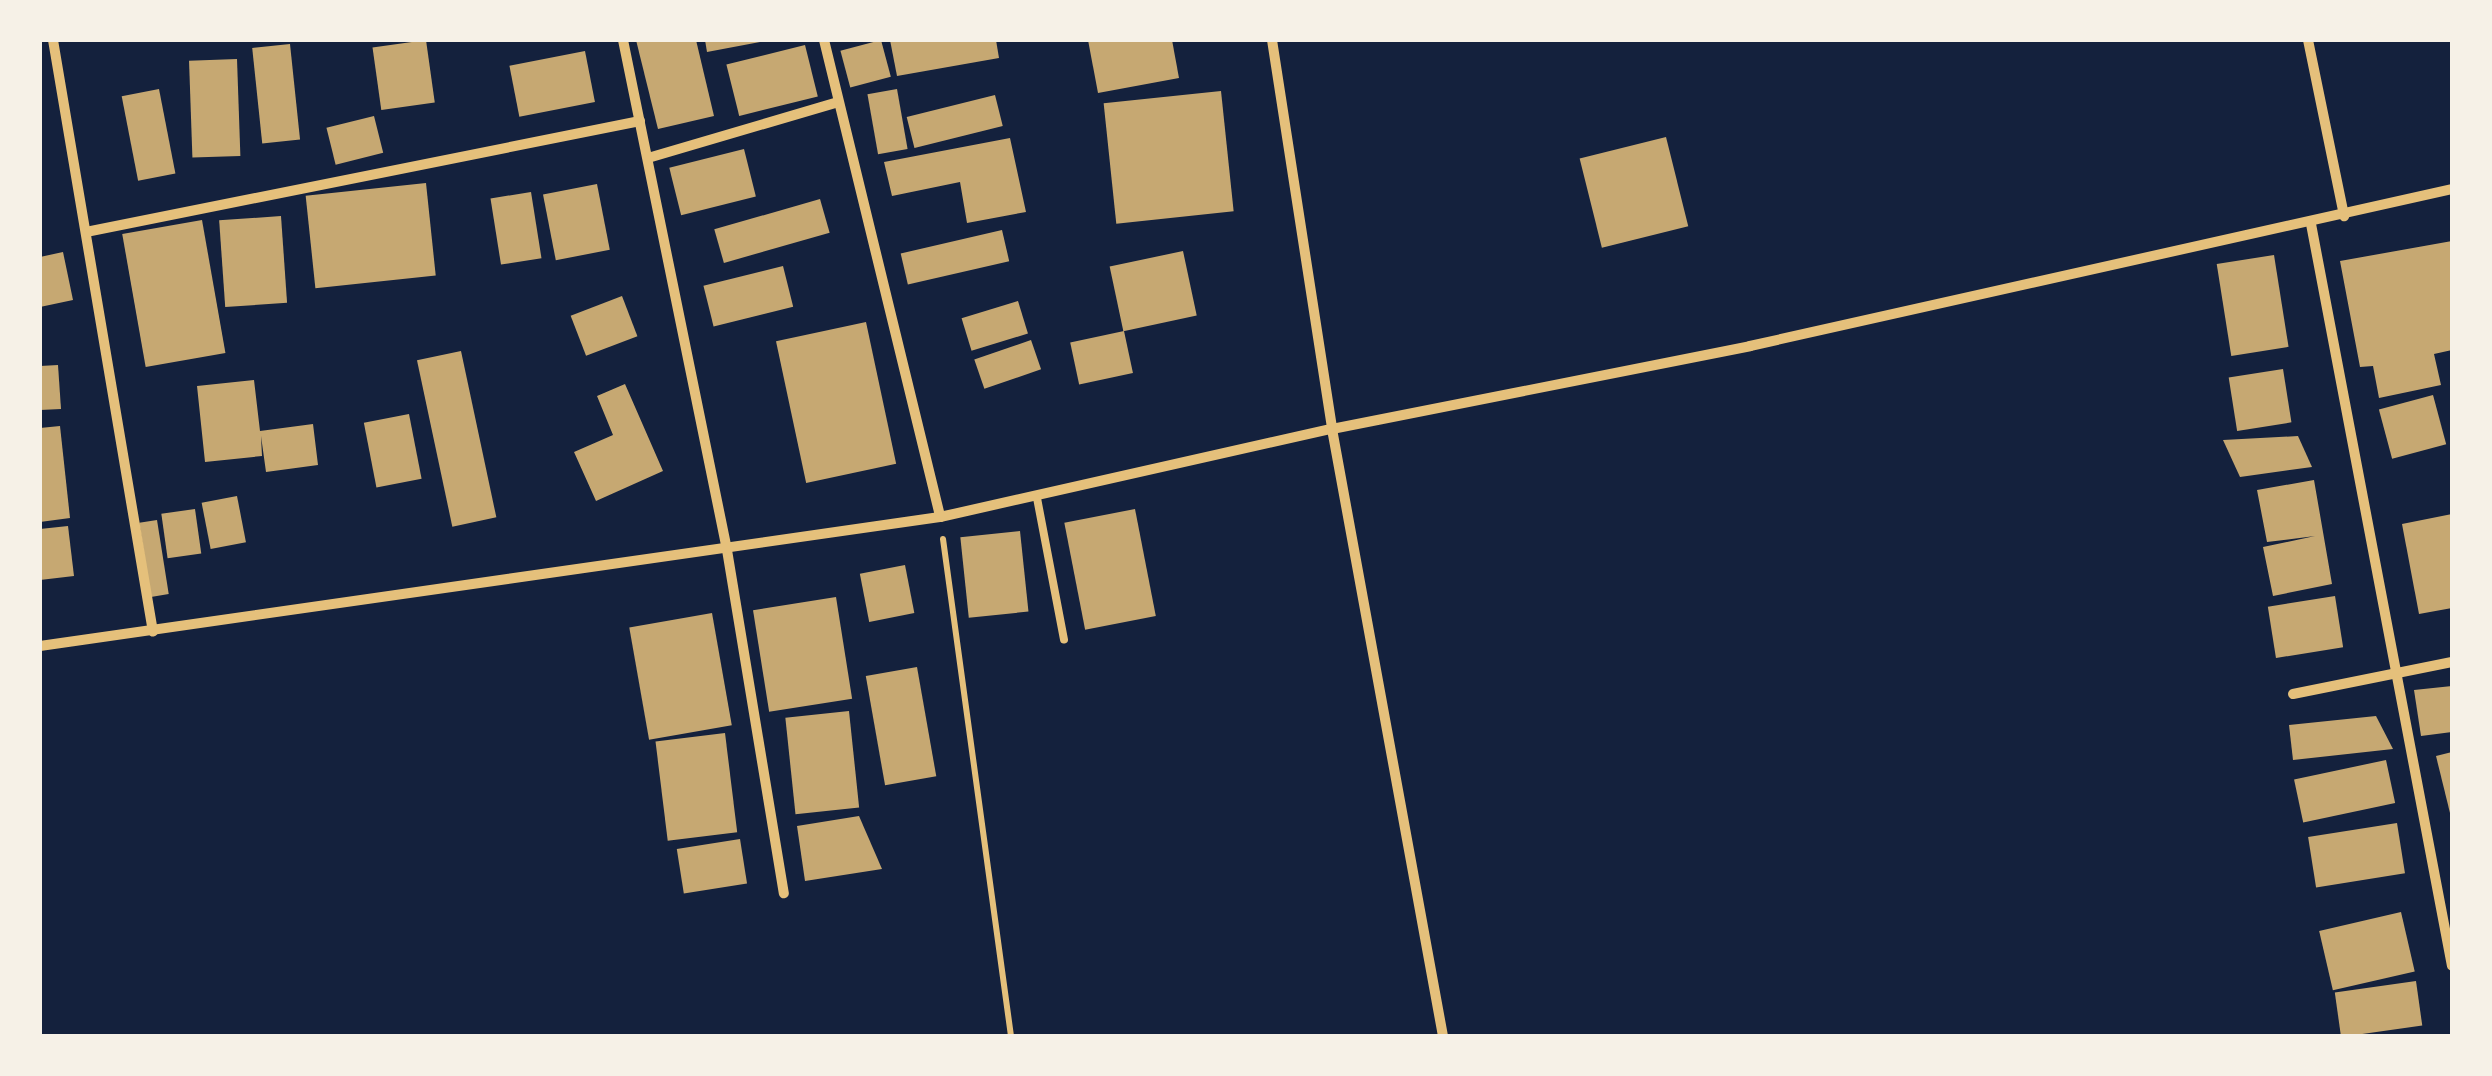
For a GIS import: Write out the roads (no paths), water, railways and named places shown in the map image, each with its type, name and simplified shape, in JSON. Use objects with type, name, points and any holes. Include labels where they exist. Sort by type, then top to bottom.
[{"type":"street","points":[[53,40],[153,632]]},
{"type":"street","points":[[623,40],[727,550],[784,892]]},
{"type":"street","points":[[824,40],[940,518]]},
{"type":"street","points":[[1272,40],[1332,429],[1443,1036]]},
{"type":"street","points":[[2308,40],[2344,216]]},
{"type":"street","points":[[648,158],[838,102]]},
{"type":"street","points":[[86,232],[640,121]]},
{"type":"street","points":[[40,646],[940,518],[1332,429],[1750,346],[2311,224],[2452,189]]},
{"type":"street","points":[[2311,224],[2452,966]]},
{"type":"street","points":[[2293,694],[2452,662]]},
{"type":"lane","points":[[1037,498],[1064,639]]}]
